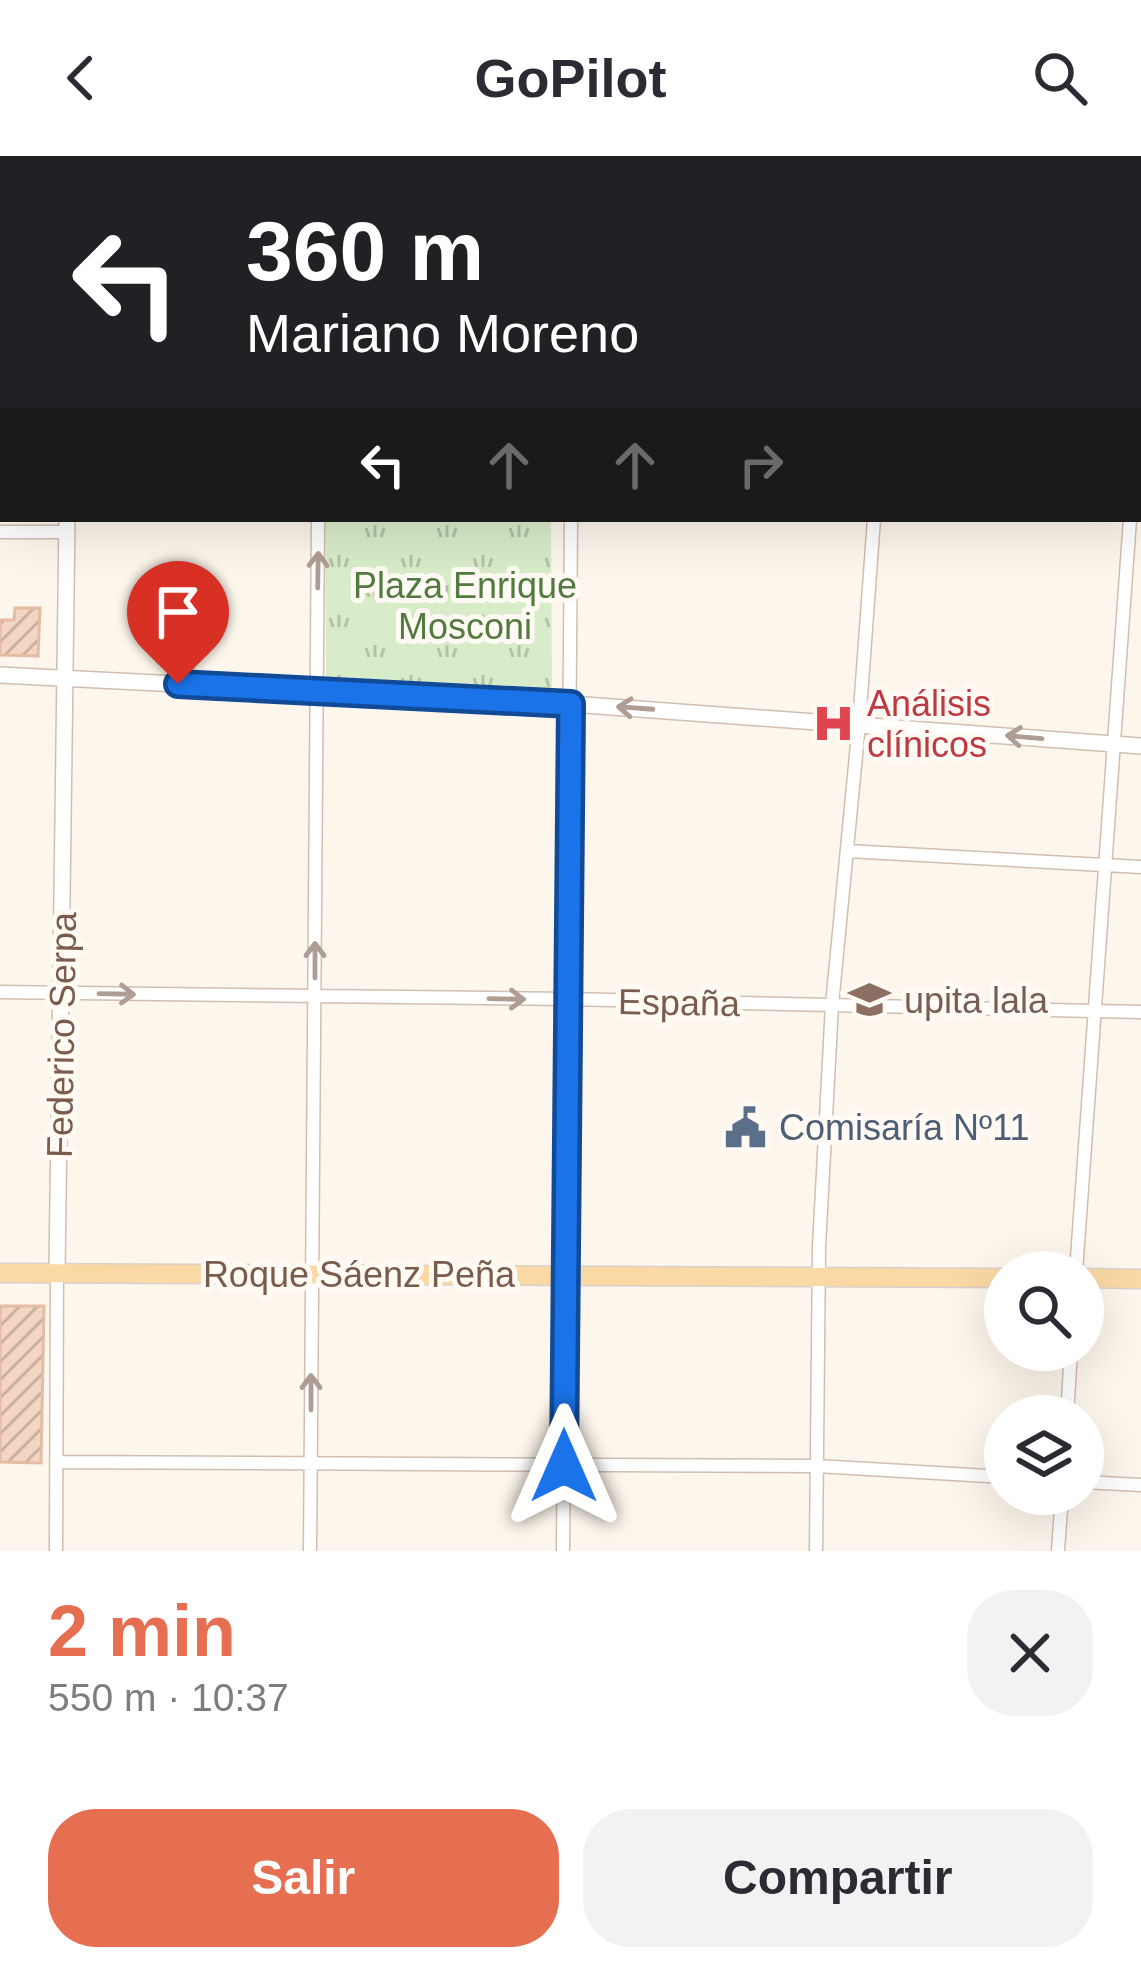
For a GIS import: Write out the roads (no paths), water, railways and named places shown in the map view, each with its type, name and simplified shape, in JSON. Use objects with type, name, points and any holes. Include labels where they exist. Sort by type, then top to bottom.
[{"type":"main road","name":"Roque Sáenz Peña","points":[[0,1273],[984,1278]]},
{"type":"main road","points":[[1104,1278],[1141,1279]]},
{"type":"street","points":[[310,1551],[319,522]]},
{"type":"street","points":[[563,1551],[571,522]]},
{"type":"street","points":[[816,1551],[819,1276],[832,1005],[874,522]]},
{"type":"street","points":[[1078,1251],[1130,522]]},
{"type":"street","points":[[0,532],[66,526]]},
{"type":"street","name":"Federico Serpa","points":[[56,1551],[66,526]]},
{"type":"street","points":[[0,675],[571,704],[1141,746]]},
{"type":"street","points":[[847,851],[1141,867]]},
{"type":"street","name":"España","points":[[0,992],[1141,1012]]},
{"type":"street","points":[[56,1462],[817,1466],[984,1477]]},
{"type":"street","points":[[1104,1483],[1141,1486]]},
{"type":"street","points":[[1058,1551],[1061,1515]]},
{"type":"place","name":"Análisis clínicos","points":[[833,724]]},
{"type":"place","name":"upita lala","points":[[870,1000]]},
{"type":"place","name":"Comisaría Nº11","points":[[745,1127]]},
{"type":"park label","name":"Plaza Enrique Mosconi","points":[[465,606]]}]
